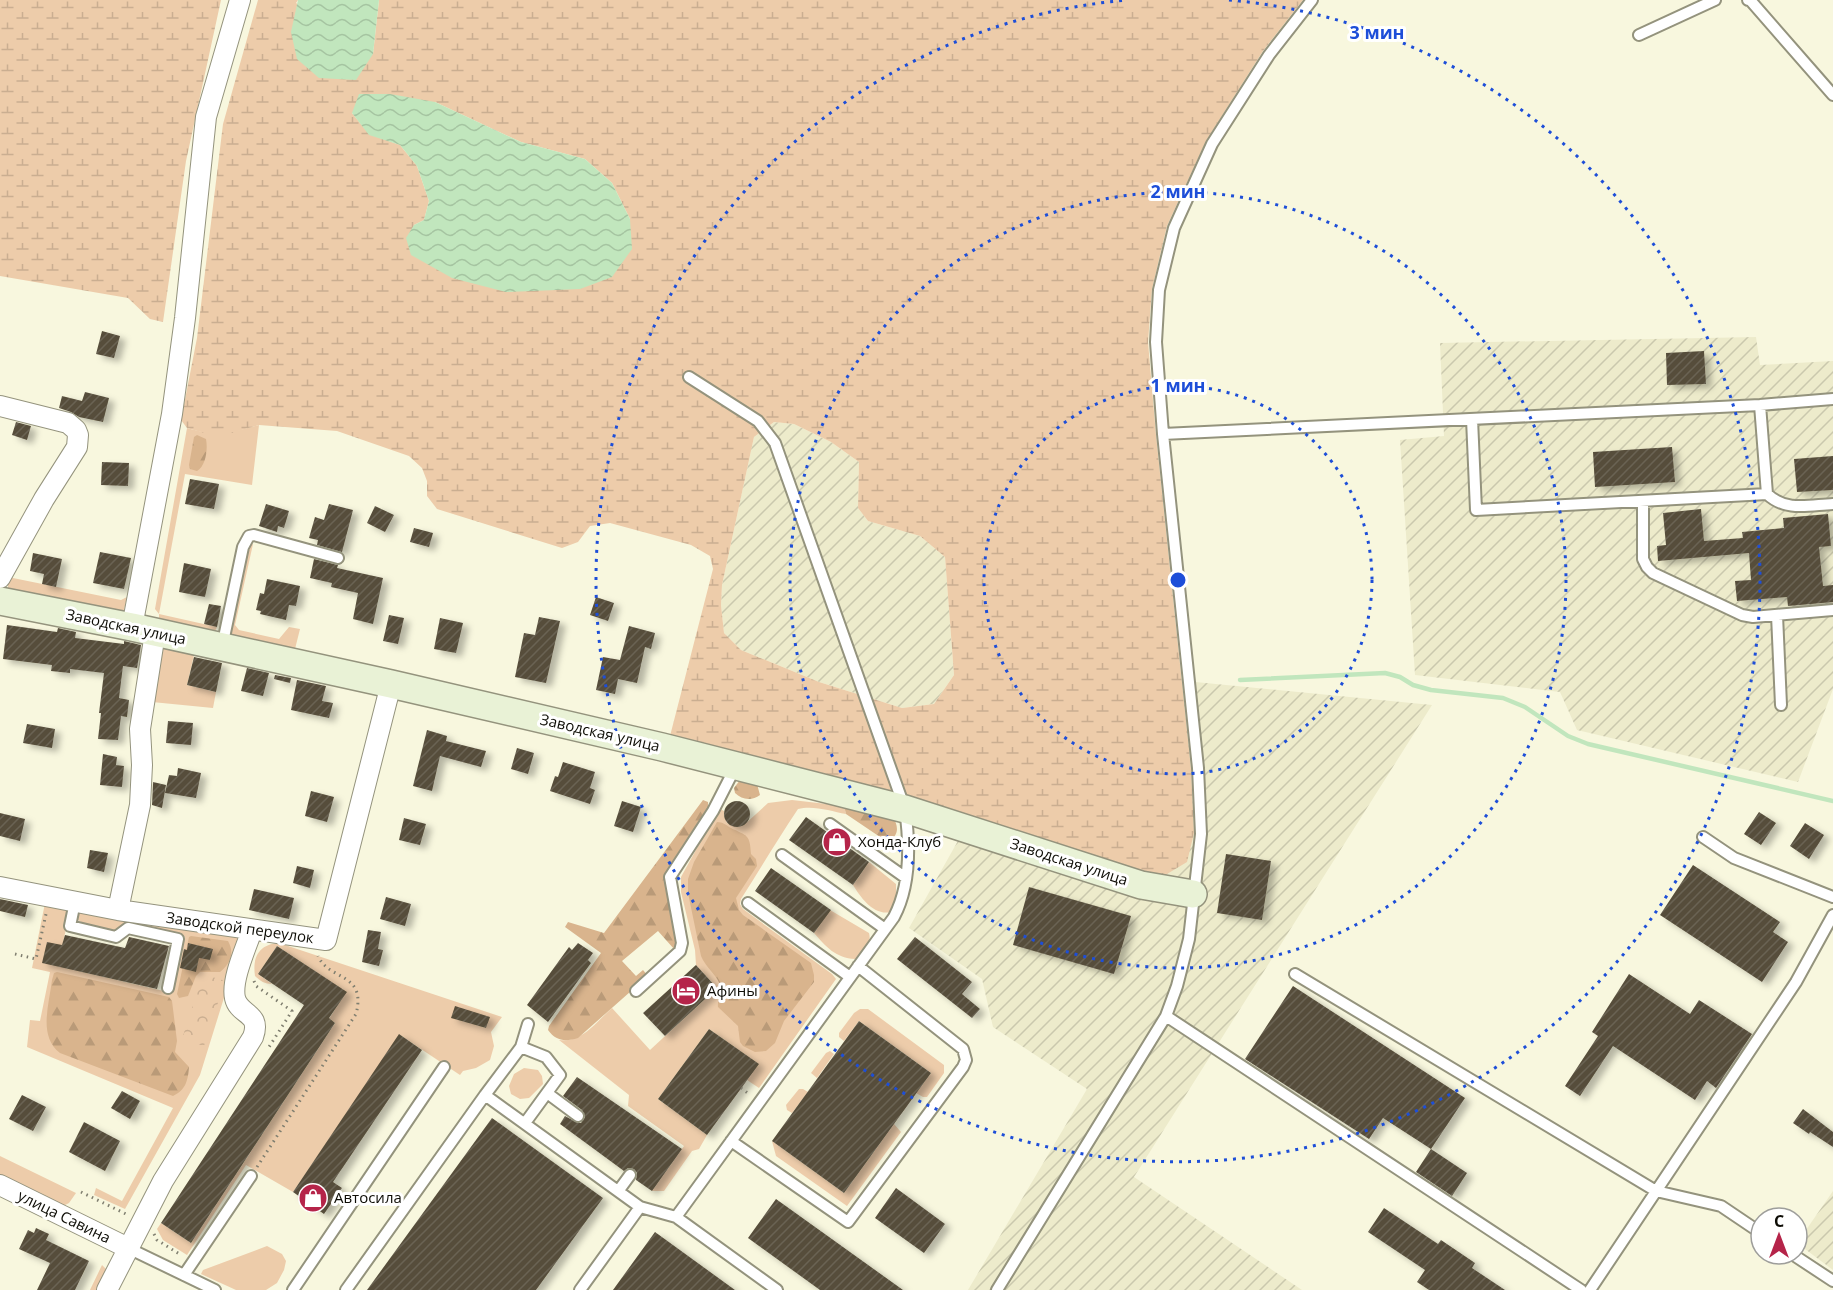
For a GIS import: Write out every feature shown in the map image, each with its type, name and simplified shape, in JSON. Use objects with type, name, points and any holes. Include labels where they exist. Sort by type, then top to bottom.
[{"type":"street","points":[[118,910],[140,805],[143,630],[185,318],[206,117],[240,0]]},
{"type":"street","points":[[0,406],[68,423],[76,430],[78,440],[75,452],[44,500],[0,578]]},
{"type":"street","name":"Заводская улица","points":[[0,601],[391,684],[736,766],[905,809],[1141,885],[1193,894]]},
{"type":"street","name":"Заводской переулок","points":[[0,887],[118,910],[326,940],[391,684]]},
{"type":"street","points":[[107,1290],[163,1181],[253,1037],[255,1024],[253,1018],[237,1004],[234,993],[252,930]]},
{"type":"street","name":"улица Савина","points":[[0,1185],[128,1248]]},
{"type":"lane","points":[[997,1290],[1166,1016],[1178,986],[1189,939],[1201,834],[1198,768],[1163,434],[1156,342],[1159,290],[1174,228],[1212,144],[1269,55],[1312,0]]},
{"type":"lane","points":[[1639,35],[1715,0]]},
{"type":"lane","points":[[1748,0],[1833,95]]},
{"type":"lane","points":[[676,1217],[885,929],[901,903],[906,878],[908,831],[905,809],[775,443],[758,421],[689,377]]},
{"type":"lane","points":[[1163,434],[1760,405],[1833,399]]},
{"type":"lane","points":[[1760,405],[1767,494]]},
{"type":"lane","points":[[1472,419],[1476,510],[1767,494],[1787,506],[1833,504]]},
{"type":"lane","points":[[1643,501],[1643,559],[1653,573],[1742,615],[1753,617],[1833,610]]},
{"type":"lane","points":[[222,647],[243,547],[249,536],[254,535],[338,558]]},
{"type":"lane","points":[[1777,615],[1781,705]]},
{"type":"lane","points":[[636,991],[680,951],[682,943],[670,877],[713,811],[736,766]]},
{"type":"lane","points":[[830,824],[906,878]]},
{"type":"lane","points":[[1703,837],[1734,858],[1833,897]]},
{"type":"lane","points":[[782,855],[885,929]]},
{"type":"lane","points":[[75,902],[69,926],[117,937],[128,928],[178,939],[168,988]]},
{"type":"lane","points":[[748,903],[850,977]]},
{"type":"lane","points":[[1590,1290],[1796,982],[1833,915]]},
{"type":"lane","points":[[731,1141],[848,1222],[963,1066],[966,1060],[963,1049],[858,966]]},
{"type":"lane","points":[[1294,974],[1656,1191],[1721,1206],[1749,1225]]},
{"type":"lane","points":[[1166,1016],[1581,1290]]},
{"type":"lane","points":[[346,1290],[521,1047],[528,1024]]},
{"type":"lane","points":[[521,1047],[546,1057],[560,1076],[525,1123]]},
{"type":"lane","points":[[293,1290],[444,1066]]},
{"type":"lane","points":[[547,1093],[578,1116]]},
{"type":"lane","points":[[485,1095],[640,1207],[676,1217],[777,1290]]},
{"type":"lane","points":[[619,1190],[630,1175]]},
{"type":"lane","points":[[184,1275],[251,1176]]},
{"type":"lane","points":[[580,1290],[640,1207]]},
{"type":"lane","points":[[128,1248],[215,1290]]},
{"type":"lane","points":[[1809,1265],[1833,1281]]},
{"type":"path","points":[[15,954],[36,958],[50,897]]},
{"type":"path","points":[[251,1176],[353,1022],[359,1005],[359,996],[348,979],[321,964],[309,939]]},
{"type":"path","points":[[741,1088],[749,1094]]},
{"type":"path","points":[[81,1192],[142,1222]]},
{"type":"shaded area","points":[[1756,337],[1760,365],[1833,361],[1833,689],[1798,782],[1577,730],[1560,692],[1415,675],[1400,440],[1444,436],[1440,343]]},
{"type":"shaded area","points":[[774,422],[794,424],[831,442],[859,462],[858,508],[868,521],[920,536],[945,557],[954,675],[934,704],[902,708],[819,682],[741,650],[724,633],[721,605],[722,585],[754,437]]},
{"type":"shaded area","points":[[1134,676],[1432,705],[1134,1177],[1302,1290],[968,1290],[1087,1089],[993,1027],[982,979],[909,928],[1009,750]]},
{"type":"shaded area","points":[[1833,1191],[1833,1270],[1809,1252],[1809,1226]]},
{"type":"green space","points":[[0,0],[221,0],[186,161],[163,322],[150,319],[128,298],[0,276]]},
{"type":"green space","points":[[258,0],[298,0],[296,3],[373,54],[379,0],[1303,0],[1263,51],[1206,141],[1167,226],[1152,289],[1148,342],[1191,769],[1194,833],[1187,862],[1167,874],[1145,877],[670,736],[713,569],[710,556],[691,545],[610,523],[590,526],[578,542],[562,548],[437,509],[427,496],[427,481],[422,468],[409,456],[337,431],[259,425],[228,434],[208,434],[187,428],[181,420],[197,338],[223,124]],"holes":[[[435,102],[521,142],[585,159],[612,183],[630,219],[414,225],[424,220],[429,201],[417,166],[400,145],[369,134],[352,113]],[[774,422],[794,424],[831,442],[859,462],[858,508],[868,521],[920,536],[945,557],[954,675],[934,704],[902,708],[819,682],[741,650],[724,633],[721,605],[722,585],[754,437]]]},
{"type":"green space","points":[[259,425],[252,485],[185,474],[159,614],[155,609],[187,428],[223,433]]},
{"type":"green space","points":[[197,435],[206,439],[207,448],[206,457],[197,471],[190,469],[189,465],[194,437]]},
{"type":"green space","points":[[253,544],[235,625],[239,630],[279,639],[289,627],[300,629],[295,649],[233,636],[231,632],[248,547]]},
{"type":"green space","points":[[8,577],[121,600],[127,597],[121,613],[8,590]]},
{"type":"green space","points":[[159,614],[217,627],[214,633],[159,621]]},
{"type":"green space","points":[[166,645],[224,655],[223,662],[194,655],[187,685],[216,692],[213,708],[152,702],[162,649]]},
{"type":"green space","points":[[740,780],[757,784],[760,795],[750,799],[735,793],[734,788]]},
{"type":"green space","points":[[703,800],[708,802],[708,808],[664,877],[678,941],[677,948],[674,949],[658,931],[622,961],[636,976],[643,970],[648,976],[578,1038],[565,1040],[554,1036],[548,1030],[549,1026],[601,953],[565,927],[568,922],[604,933]]},
{"type":"green space","points":[[792,800],[844,806],[846,814],[816,808],[798,809],[740,904],[743,909],[836,979],[759,1088],[747,1080],[758,1064],[709,1029],[658,1099],[707,1135],[699,1149],[692,1151],[664,1191],[652,1191],[684,1146],[628,1106],[629,1095],[559,1040],[581,1035],[612,1008],[650,1050],[717,988],[696,965],[695,950],[681,892],[681,877],[720,809],[724,811],[727,823],[737,827],[744,825],[768,803]]},
{"type":"green space","points":[[844,806],[893,817],[897,827],[896,835],[883,839],[846,814]]},
{"type":"green space","points":[[717,822],[747,836],[751,854],[756,859],[757,866],[736,898],[739,910],[811,963],[814,975],[814,982],[784,1021],[775,1043],[766,1051],[755,1052],[740,1042],[738,1026],[718,1007],[719,983],[701,956],[688,893],[688,879],[694,862]]},
{"type":"green space","points":[[869,862],[896,884],[896,902],[891,912],[885,913],[874,909],[853,885]]},
{"type":"green space","points":[[45,903],[70,910],[58,966],[172,993],[185,937],[128,924],[118,931],[84,924],[78,920],[79,910],[240,936],[241,943],[200,1075],[125,1209],[94,1195],[96,1188],[122,1201],[173,1108],[27,1047],[30,1020],[40,1021],[50,972],[32,968]]},
{"type":"green space","points":[[830,910],[869,933],[867,948],[855,959],[837,954],[814,933]]},
{"type":"green space","points":[[191,936],[228,941],[231,954],[229,962],[220,972],[200,972],[188,996],[179,998],[177,994]]},
{"type":"green space","points":[[279,943],[502,1017],[491,1032],[494,1046],[490,1060],[476,1068],[463,1071],[460,1075],[400,1035],[293,1192],[246,1165],[187,1255],[163,1240],[157,1229],[161,1223],[191,1243],[335,1023],[329,1019],[346,992],[277,946],[258,974],[272,984],[259,979],[255,976],[254,969],[256,957],[262,949]]},
{"type":"green space","points":[[54,973],[169,997],[172,1001],[177,1041],[175,1052],[189,1067],[184,1088],[173,1096],[60,1053],[53,1046],[47,1029],[47,1010],[52,980]]},
{"type":"green space","points":[[203,974],[225,981],[204,1046],[182,1039]]},
{"type":"green space","points":[[860,1009],[868,1009],[944,1065],[944,1073],[927,1097],[916,1093],[931,1073],[859,1021],[844,1041],[839,1037],[839,1033],[854,1013]]},
{"type":"green space","points":[[830,1051],[834,1054],[817,1078],[811,1073]]},
{"type":"green space","points":[[524,1068],[538,1070],[543,1084],[529,1098],[520,1099],[511,1094],[509,1086],[514,1074]]},
{"type":"green space","points":[[799,1089],[808,1092],[792,1113],[787,1110],[786,1105]]},
{"type":"green space","points":[[894,1124],[901,1132],[847,1206],[776,1156],[772,1141],[844,1193]]},
{"type":"green space","points":[[0,1156],[76,1193],[69,1203],[63,1206],[0,1175]]},
{"type":"green space","points":[[267,1246],[282,1254],[286,1261],[277,1283],[266,1290],[236,1290],[201,1274],[203,1270]]},
{"type":"green space","points":[[102,1265],[106,1269],[98,1290],[90,1290]]},
{"type":"water","points":[[298,0],[379,0],[373,54],[356,80],[319,78],[297,59],[291,32]]},
{"type":"water","points":[[359,94],[390,94],[435,102],[521,142],[585,159],[612,183],[630,219],[632,249],[612,277],[580,289],[506,292],[452,278],[411,255],[406,238],[414,225],[424,220],[429,201],[417,166],[400,145],[369,135],[352,113]]},
{"type":"building","points":[[102,331],[120,336],[114,358],[96,354]]},
{"type":"building","points":[[1704,351],[1706,384],[1667,385],[1666,353]]},
{"type":"building","points":[[85,392],[109,398],[103,422],[79,417],[59,408],[62,396],[82,401]]},
{"type":"building","points":[[16,422],[31,426],[27,440],[12,435]]},
{"type":"building","points":[[1672,447],[1675,482],[1595,487],[1593,452]]},
{"type":"building","points":[[1833,456],[1833,490],[1797,492],[1794,459]]},
{"type":"building","points":[[102,462],[129,463],[128,486],[101,485]]},
{"type":"building","points":[[190,479],[219,484],[214,509],[185,504]]},
{"type":"building","points":[[266,504],[289,511],[284,528],[278,526],[277,532],[259,526]]},
{"type":"building","points":[[329,504],[353,510],[342,552],[317,545],[318,540],[309,538],[315,517],[324,520]]},
{"type":"building","points":[[375,506],[394,515],[385,532],[367,523]]},
{"type":"building","points":[[1701,509],[1704,541],[1743,538],[1742,532],[1784,528],[1783,518],[1828,514],[1831,546],[1819,547],[1823,586],[1833,585],[1833,602],[1788,606],[1787,597],[1737,601],[1735,581],[1751,580],[1749,553],[1658,561],[1657,546],[1666,545],[1663,513]]},
{"type":"building","points":[[414,528],[433,533],[429,547],[410,542]]},
{"type":"building","points":[[100,552],[131,558],[124,589],[93,583]]},
{"type":"building","points":[[33,553],[62,559],[56,587],[42,584],[44,574],[30,571]]},
{"type":"building","points":[[314,559],[338,565],[337,568],[383,578],[373,624],[353,619],[358,593],[331,587],[332,583],[310,578]]},
{"type":"building","points":[[184,563],[211,569],[205,597],[179,592]]},
{"type":"building","points":[[267,579],[300,586],[296,606],[289,605],[286,620],[260,614],[261,611],[256,610],[260,593],[264,594]]},
{"type":"building","points":[[596,597],[614,603],[608,621],[590,615]]},
{"type":"building","points":[[209,604],[221,606],[217,627],[204,624]]},
{"type":"building","points":[[389,615],[404,618],[398,644],[383,641]]},
{"type":"building","points":[[539,617],[560,621],[546,683],[515,677],[524,633],[535,635]]},
{"type":"building","points":[[440,618],[463,623],[456,653],[434,649]]},
{"type":"building","points":[[7,625],[57,632],[58,628],[76,632],[75,638],[124,644],[124,641],[141,645],[137,668],[123,666],[119,698],[129,700],[127,717],[121,716],[118,740],[98,739],[104,673],[70,669],[70,673],[51,671],[52,665],[3,659]]},
{"type":"building","points":[[629,626],[655,633],[651,649],[645,647],[637,683],[618,679],[615,694],[596,690],[603,657],[620,660]]},
{"type":"building","points":[[194,657],[222,663],[216,692],[187,685]]},
{"type":"building","points":[[247,668],[269,673],[263,696],[241,691]]},
{"type":"building","points":[[275,675],[291,678],[290,683],[274,679]]},
{"type":"building","points":[[297,680],[326,686],[322,701],[333,703],[329,718],[291,710]]},
{"type":"building","points":[[168,721],[193,723],[191,745],[166,743]]},
{"type":"building","points":[[27,724],[55,729],[52,748],[23,743]]},
{"type":"building","points":[[427,730],[447,736],[446,741],[486,751],[481,767],[440,756],[432,791],[413,786]]},
{"type":"building","points":[[517,748],[534,753],[528,774],[511,769]]},
{"type":"building","points":[[103,754],[117,757],[116,765],[124,766],[122,787],[100,785]]},
{"type":"building","points":[[563,762],[595,772],[590,788],[595,790],[590,804],[550,791]]},
{"type":"building","points":[[178,768],[201,773],[196,798],[165,793],[169,775],[177,776]]},
{"type":"building","points":[[153,782],[166,785],[162,808],[152,805]]},
{"type":"building","points":[[311,791],[334,797],[327,822],[305,816]]},
{"type":"building","points":[[622,801],[641,807],[633,832],[614,826]]},
{"type":"building","points":[[737,801],[746,805],[750,814],[746,823],[737,827],[728,823],[724,814],[728,805]]},
{"type":"building","points":[[1759,812],[1776,823],[1761,845],[1744,834]]},
{"type":"building","points":[[0,813],[25,819],[20,841],[0,836]]},
{"type":"building","points":[[806,817],[869,862],[853,885],[789,840]]},
{"type":"building","points":[[404,818],[426,824],[420,845],[399,840]]},
{"type":"building","points":[[1805,823],[1824,835],[1809,859],[1790,846]]},
{"type":"building","points":[[90,850],[108,853],[104,872],[87,868]]},
{"type":"building","points":[[1226,854],[1271,861],[1262,920],[1217,913]]},
{"type":"building","points":[[1693,865],[1780,922],[1773,932],[1788,942],[1762,982],[1660,915]]},
{"type":"building","points":[[297,866],[314,870],[310,888],[293,883]]},
{"type":"building","points":[[771,868],[831,910],[814,933],[755,891]]},
{"type":"building","points":[[1029,887],[1131,916],[1114,974],[1013,945]]},
{"type":"building","points":[[254,889],[294,898],[289,919],[249,910]]},
{"type":"building","points":[[386,897],[411,904],[405,926],[380,919]]},
{"type":"building","points":[[0,899],[28,905],[25,917],[0,911]]},
{"type":"building","points":[[368,930],[381,932],[378,949],[383,950],[379,966],[362,962]]},
{"type":"building","points":[[65,935],[125,948],[129,937],[169,946],[157,989],[42,963],[47,942],[62,945]]},
{"type":"building","points":[[915,937],[972,982],[962,994],[980,1009],[972,1018],[897,959]]},
{"type":"building","points":[[188,943],[213,949],[210,960],[199,958],[196,972],[180,968],[184,949],[187,950]]},
{"type":"building","points":[[578,943],[593,953],[588,960],[591,963],[548,1022],[527,1005],[569,947],[572,950]]},
{"type":"building","points":[[277,946],[347,992],[329,1018],[335,1023],[191,1243],[161,1223],[304,1005],[258,974]]},
{"type":"building","points":[[696,965],[717,988],[665,1036],[643,1013]]},
{"type":"building","points":[[1629,974],[1690,1014],[1699,1000],[1752,1034],[1716,1088],[1707,1081],[1695,1100],[1613,1046],[1580,1096],[1565,1086],[1598,1036],[1592,1032]]},
{"type":"building","points":[[1293,986],[1465,1098],[1431,1149],[1383,1118],[1369,1139],[1245,1059]]},
{"type":"building","points":[[455,1006],[490,1017],[486,1028],[451,1018]]},
{"type":"building","points":[[859,1021],[931,1073],[844,1193],[772,1141]]},
{"type":"building","points":[[709,1029],[759,1064],[707,1135],[658,1099]]},
{"type":"building","points":[[399,1034],[422,1050],[333,1182],[342,1188],[324,1214],[293,1192]]},
{"type":"building","points":[[577,1077],[682,1149],[652,1191],[636,1180],[637,1173],[634,1169],[628,1168],[624,1171],[560,1124],[565,1116],[578,1123],[581,1123],[585,1117],[582,1110],[563,1096]]},
{"type":"building","points":[[122,1091],[140,1101],[130,1119],[111,1108]]},
{"type":"building","points":[[22,1095],[46,1107],[33,1131],[9,1119]]},
{"type":"building","points":[[1803,1109],[1833,1132],[1833,1147],[1793,1123]]},
{"type":"building","points":[[492,1118],[603,1198],[536,1290],[367,1290]]},
{"type":"building","points":[[84,1122],[120,1141],[105,1171],[69,1152]]},
{"type":"building","points":[[1431,1149],[1467,1173],[1452,1196],[1416,1172]]},
{"type":"building","points":[[896,1188],[945,1224],[924,1253],[875,1218]]},
{"type":"building","points":[[776,1199],[903,1290],[820,1290],[748,1238]]},
{"type":"building","points":[[1384,1208],[1438,1244],[1441,1240],[1475,1263],[1472,1268],[1505,1290],[1429,1290],[1417,1282],[1425,1270],[1368,1232]]},
{"type":"building","points":[[36,1228],[49,1234],[46,1240],[89,1261],[75,1290],[37,1290],[50,1263],[19,1249],[28,1230],[34,1233]]},
{"type":"building","points":[[655,1232],[735,1290],[613,1290]]},
{"type":"waterway","points":[[1240,680],[1385,673],[1431,690],[1503,698],[1525,707],[1568,736],[1588,744],[1833,801]]},
{"type":"place","name":"Хонда-Клуб","points":[[837,842]]},
{"type":"place","name":"Афины","points":[[686,991]]},
{"type":"place","name":"Автосила","points":[[313,1198]]}]
